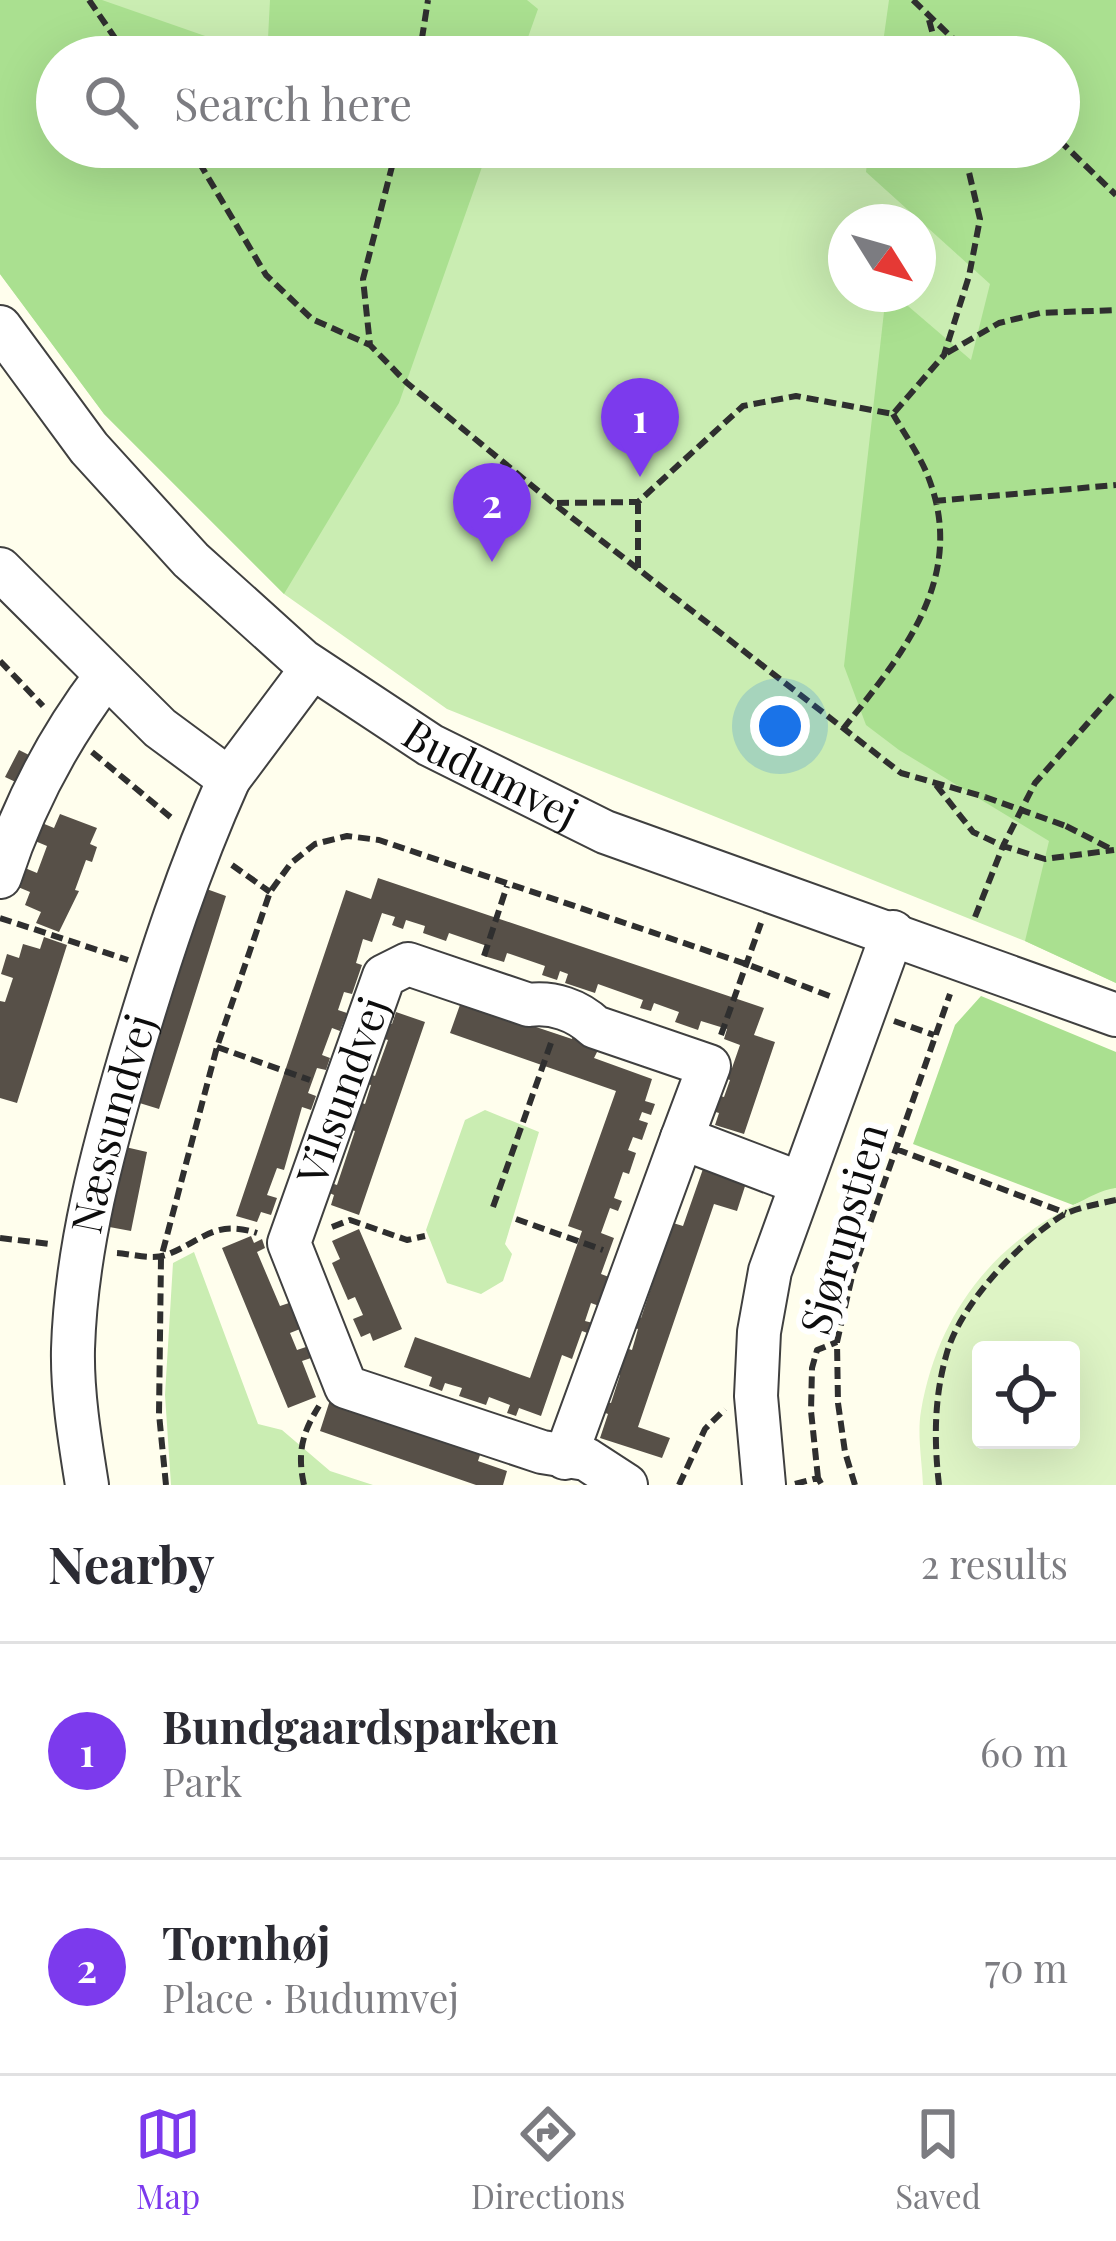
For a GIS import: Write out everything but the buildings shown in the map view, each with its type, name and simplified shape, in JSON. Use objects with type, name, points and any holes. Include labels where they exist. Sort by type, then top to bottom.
[{"type":"street","name":"Budumvej","points":[[0,327],[89,448],[191,560],[312,668],[430,745],[605,832],[1116,1015]]},
{"type":"street","points":[[0,569],[160,728],[229,779]]},
{"type":"street","name":"Næssundvej","points":[[87,1485],[73,1350],[84,1248],[108,1132],[156,969],[201,842],[229,779],[312,668]]},
{"type":"street","points":[[0,878],[32,792],[65,730],[105,677]]},
{"type":"street","points":[[764,1485],[756,1396],[759,1332],[770,1271],[893,932]]},
{"type":"street","name":"Vilsundvej","points":[[294,1231],[384,976],[409,964],[529,1005],[563,1008],[596,1027],[709,1066]]},
{"type":"street","points":[[565,1458],[709,1066]]},
{"type":"street","points":[[682,1138],[800,1183]]},
{"type":"street","points":[[294,1231],[346,1387],[565,1458],[586,1459],[626,1485]]},
{"type":"path","points":[[89,0],[114,36]]},
{"type":"path","points":[[422,36],[428,0]]},
{"type":"path","points":[[913,0],[950,36]]},
{"type":"path","points":[[928,15],[934,36]]},
{"type":"path","points":[[1080,160],[1116,195]]},
{"type":"path","points":[[202,168],[266,275],[312,320],[370,345],[407,383],[553,502],[843,729],[902,773],[1066,826],[1115,851]]},
{"type":"path","points":[[370,345],[363,279],[392,168]]},
{"type":"path","points":[[944,355],[969,276],[980,220],[968,168]]},
{"type":"path","points":[[893,414],[944,355],[999,323],[1040,313],[1116,310]]},
{"type":"path","points":[[553,502],[638,502],[742,406],[796,396],[893,414]]},
{"type":"path","points":[[843,729],[905,651],[929,602],[942,534],[929,479],[893,414]]},
{"type":"path","points":[[934,501],[1116,485]]},
{"type":"path","points":[[638,502],[638,570]]},
{"type":"path","points":[[0,661],[65,730],[270,892]]},
{"type":"path","points":[[975,917],[1035,783],[1116,691]]},
{"type":"path","points":[[933,782],[973,832],[1004,846],[1045,859],[1115,851]]},
{"type":"path","points":[[474,986],[507,886]]},
{"type":"path","points":[[0,918],[156,969]]},
{"type":"path","points":[[709,1066],[761,923]]},
{"type":"path","name":"Sjørupstien","points":[[855,1485],[838,1403],[837,1342],[854,1272],[950,994]]},
{"type":"path","points":[[493,1207],[563,1008]]},
{"type":"path","points":[[895,1022],[934,1035]]},
{"type":"path","points":[[217,1047],[342,1091]]},
{"type":"path","points":[[896,1148],[1066,1213]]},
{"type":"path","points":[[939,1485],[933,1431],[946,1352],[976,1299],[1017,1250],[1066,1213],[1116,1200]]},
{"type":"path","points":[[516,1219],[638,1263]]},
{"type":"path","points":[[124,1254],[161,1258],[212,1231],[236,1226],[294,1231],[326,1229],[350,1220],[407,1240],[425,1236]]},
{"type":"path","points":[[791,1485],[820,1481],[812,1369],[817,1350],[837,1342]]},
{"type":"path","points":[[304,1485],[303,1431],[324,1398],[346,1387]]},
{"type":"path","points":[[679,1485],[716,1416],[756,1396]]},
{"type":"green space","points":[[0,0],[1116,0],[1116,983],[1025,941],[447,709],[284,594],[104,414],[0,274]]},
{"type":"green space","points":[[0,0],[102,0],[205,36],[36,36],[36,168],[482,168],[399,403],[284,594],[104,414],[0,274]]},
{"type":"green space","points":[[270,0],[527,0],[538,9],[528,36],[268,36]]},
{"type":"green space","points":[[889,0],[1116,0],[1116,983],[1025,941],[1049,841],[866,725],[844,666],[884,312],[915,312],[971,360],[990,284],[936,235],[936,204],[901,204],[866,168],[1080,168],[1080,36],[884,36]]},
{"type":"green space","points":[[981,996],[1116,1052],[1116,1188],[1073,1205],[913,1144],[955,1025]]},
{"type":"green space","points":[[485,1110],[539,1132],[505,1244],[512,1254],[503,1281],[481,1294],[447,1283],[426,1230],[465,1120]]},
{"type":"green space","points":[[1116,1188],[1116,1485],[923,1485],[921,1411],[940,1345],[954,1316],[992,1264],[1016,1242],[1094,1195]]},
{"type":"green space","points":[[194,1252],[258,1424],[282,1430],[330,1471],[373,1485],[171,1485],[165,1395],[173,1263]]},
{"type":"place","name":"Bundgaardsparken","points":[[640,477]]},
{"type":"place","name":"Tornhøj","points":[[492,562]]}]
